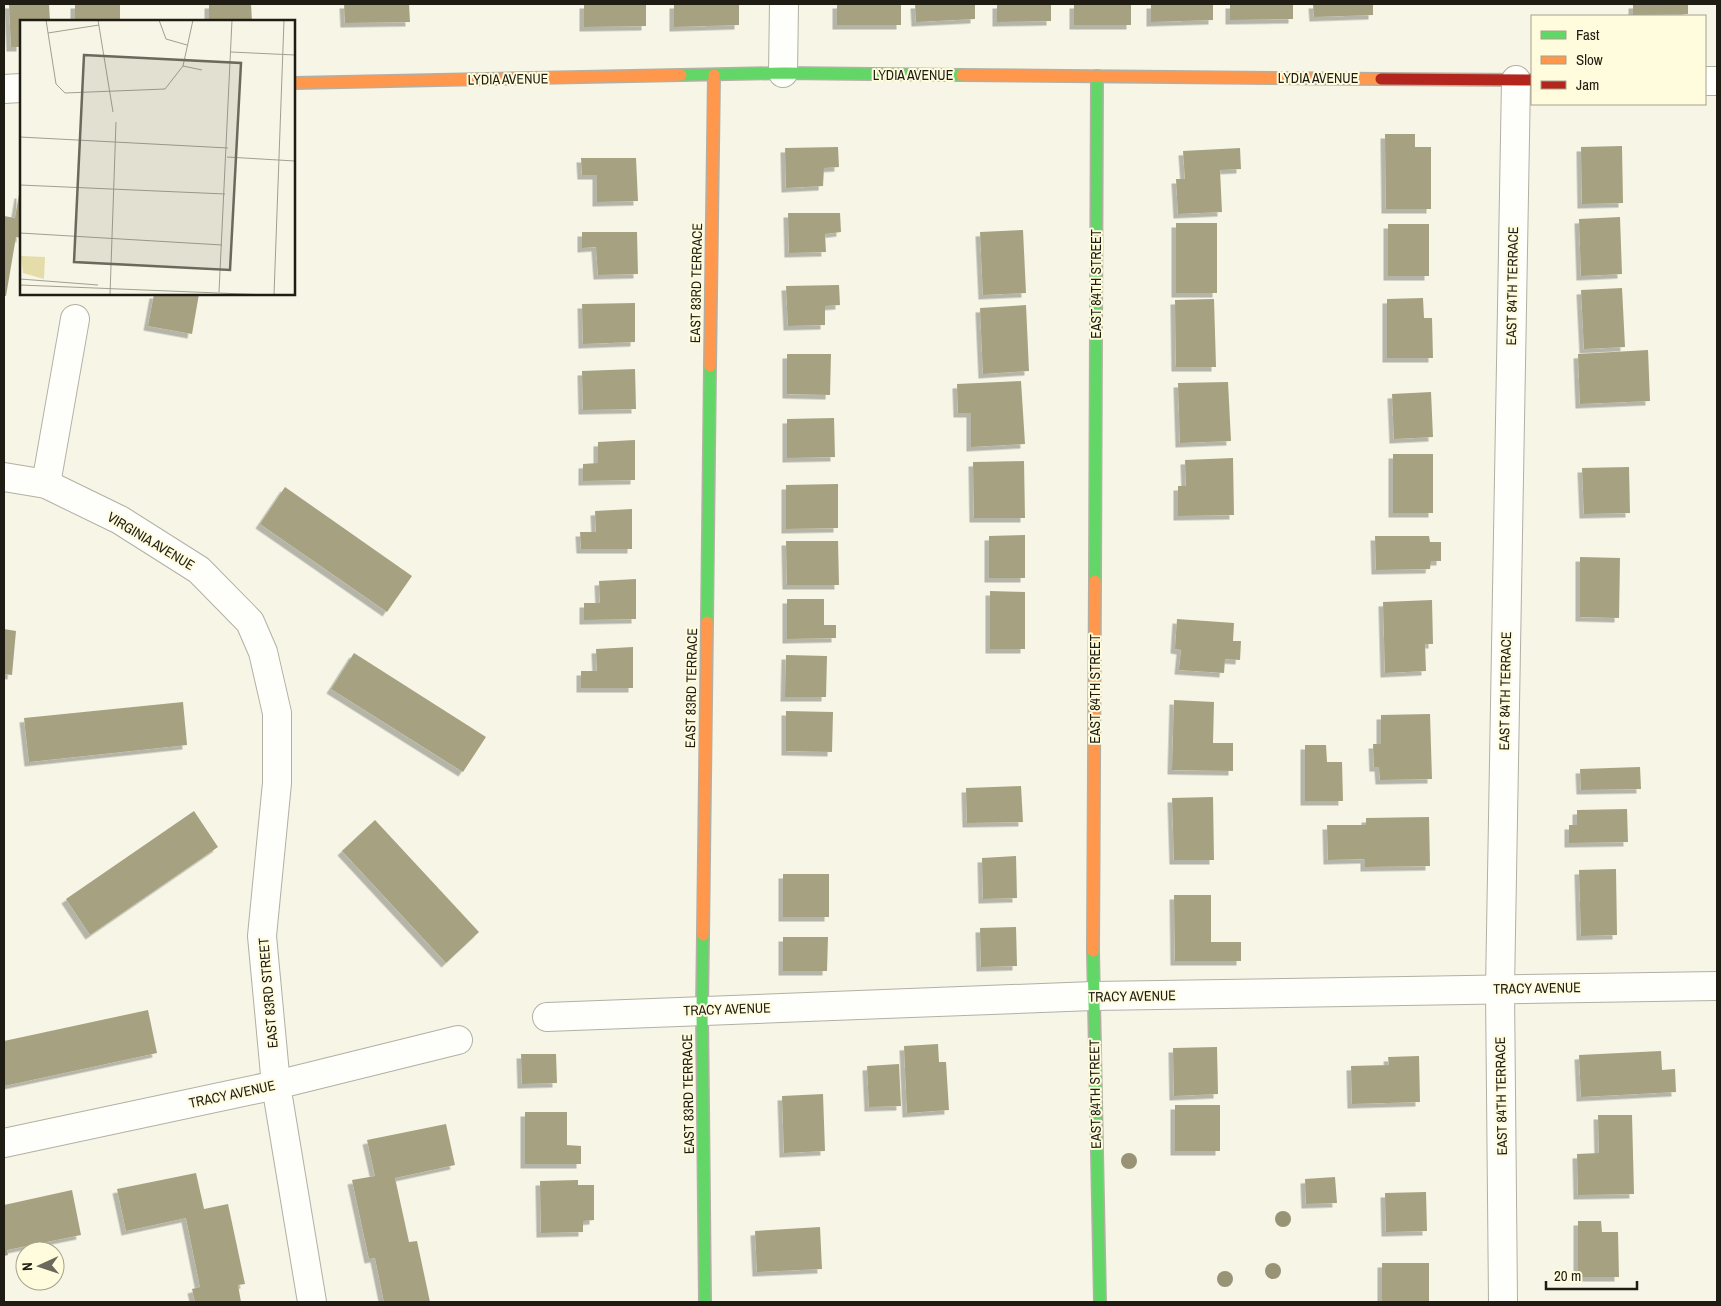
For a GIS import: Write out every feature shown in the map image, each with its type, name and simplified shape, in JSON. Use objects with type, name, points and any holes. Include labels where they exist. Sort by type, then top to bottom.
[{"type":"street","points":[[783,74],[784,4]]},
{"type":"street","name":"LYDIA AVENUE","points":[[295,83],[783,74],[1524,80]]},
{"type":"street","name":"EAST 83RD TERRACE","points":[[705,1302],[702,1010],[714,75]]},
{"type":"street","name":"EAST 84TH STREET","points":[[1097,76],[1093,996],[1100,1302]]},
{"type":"street","name":"EAST 84TH TERRACE","points":[[1503,1302],[1500,989],[1524,80]]},
{"type":"street","points":[[4,89],[20,88]]},
{"type":"street","points":[[46,484],[75,319]]},
{"type":"street","name":"VIRGINIA AVENUE","points":[[4,477],[46,484],[120,520],[199,570],[250,622],[263,652]]},
{"type":"street","name":"EAST 83RD STREET","points":[[263,652],[277,713],[276,783],[262,936],[276,1085],[312,1302]]},
{"type":"street","name":"TRACY AVENUE","points":[[547,1017],[1093,996],[1717,986]]},
{"type":"street","name":"TRACY AVENUE","points":[[4,1143],[276,1085],[458,1040]]},
{"type":"building","points":[[9,4],[49,4],[50,20],[20,20],[20,47],[11,47]]},
{"type":"building","points":[[75,4],[120,4],[120,20],[75,20]]},
{"type":"building","points":[[209,4],[251,4],[252,20],[209,20]]},
{"type":"building","points":[[344,4],[409,4],[410,22],[345,23]]},
{"type":"building","points":[[584,4],[646,4],[646,26],[584,27]]},
{"type":"building","points":[[674,4],[739,4],[739,25],[674,27]]},
{"type":"building","points":[[837,4],[901,4],[901,25],[837,25]]},
{"type":"building","points":[[915,4],[975,4],[975,19],[916,22]]},
{"type":"building","points":[[997,4],[1051,4],[1051,21],[997,22]]},
{"type":"building","points":[[1074,4],[1131,4],[1131,25],[1074,25]]},
{"type":"building","points":[[1151,4],[1213,4],[1213,20],[1151,22]]},
{"type":"building","points":[[1230,4],[1293,4],[1293,19],[1230,20]]},
{"type":"building","points":[[1313,4],[1373,4],[1373,15],[1314,17]]},
{"type":"building","points":[[1633,4],[1688,4],[1688,14],[1633,15]]},
{"type":"building","points":[[1385,134],[1415,134],[1415,147],[1431,147],[1431,209],[1386,209]]},
{"type":"building","points":[[1622,146],[1623,203],[1582,204],[1581,147]]},
{"type":"building","points":[[838,147],[839,167],[824,168],[823,186],[786,188],[785,148]]},
{"type":"building","points":[[1240,148],[1241,169],[1220,170],[1222,212],[1178,214],[1176,179],[1185,179],[1183,151]]},
{"type":"building","points":[[581,158],[636,158],[638,201],[597,202],[597,175],[582,175]]},
{"type":"building","points":[[20,194],[20,238],[16,237],[6,296],[4,296],[4,216],[15,218]]},
{"type":"building","points":[[788,213],[840,213],[841,232],[825,234],[826,252],[789,253]]},
{"type":"building","points":[[1620,217],[1622,274],[1581,276],[1579,219]]},
{"type":"building","points":[[1176,223],[1217,223],[1217,293],[1176,293]]},
{"type":"building","points":[[1388,224],[1429,224],[1429,276],[1388,276]]},
{"type":"building","points":[[1023,230],[1026,293],[983,295],[980,232]]},
{"type":"building","points":[[582,232],[637,232],[638,274],[598,275],[596,247],[582,248]]},
{"type":"building","points":[[839,285],[840,305],[825,306],[825,325],[788,326],[786,286]]},
{"type":"building","points":[[1622,288],[1625,347],[1584,349],[1581,290]]},
{"type":"building","points":[[154,295],[199,295],[192,334],[148,326]]},
{"type":"building","points":[[1423,298],[1424,318],[1432,318],[1433,358],[1387,358],[1387,299]]},
{"type":"building","points":[[1214,299],[1216,367],[1176,367],[1175,300]]},
{"type":"building","points":[[635,303],[635,342],[583,344],[582,304]]},
{"type":"building","points":[[1026,305],[1029,371],[983,374],[980,308]]},
{"type":"building","points":[[1648,350],[1650,401],[1580,404],[1578,354]]},
{"type":"building","points":[[787,354],[831,354],[830,395],[787,394]]},
{"type":"building","points":[[635,369],[636,409],[583,410],[582,371]]},
{"type":"building","points":[[1021,381],[1025,444],[971,447],[971,413],[958,413],[957,384]]},
{"type":"building","points":[[1228,382],[1231,441],[1180,443],[1178,383]]},
{"type":"building","points":[[1431,392],[1433,437],[1394,439],[1392,394]]},
{"type":"building","points":[[834,418],[835,457],[787,458],[787,419]]},
{"type":"building","points":[[635,440],[635,480],[583,481],[583,464],[598,463],[598,442]]},
{"type":"building","points":[[1393,454],[1433,454],[1433,513],[1393,513]]},
{"type":"building","points":[[1233,458],[1234,515],[1178,516],[1178,486],[1186,486],[1185,460]]},
{"type":"building","points":[[1024,461],[1025,518],[974,518],[973,462]]},
{"type":"building","points":[[1629,467],[1630,513],[1584,514],[1582,468]]},
{"type":"building","points":[[838,484],[838,528],[786,529],[786,485]]},
{"type":"building","points":[[285,487],[412,576],[387,612],[260,524]]},
{"type":"building","points":[[632,509],[632,549],[581,549],[580,532],[596,532],[595,511]]},
{"type":"building","points":[[1025,535],[1025,578],[989,578],[989,536]]},
{"type":"building","points":[[1375,536],[1429,536],[1430,542],[1441,542],[1441,561],[1431,561],[1430,569],[1376,570]]},
{"type":"building","points":[[786,541],[838,541],[839,585],[787,585]]},
{"type":"building","points":[[1580,557],[1620,558],[1619,618],[1580,617]]},
{"type":"building","points":[[636,579],[636,619],[584,620],[584,603],[600,603],[599,581]]},
{"type":"building","points":[[990,591],[1025,592],[1025,649],[990,649]]},
{"type":"building","points":[[787,599],[824,599],[824,625],[836,625],[836,638],[787,639]]},
{"type":"building","points":[[1432,600],[1433,644],[1425,644],[1426,671],[1385,673],[1383,602]]},
{"type":"building","points":[[1177,619],[1234,623],[1233,641],[1241,641],[1240,660],[1225,659],[1224,673],[1179,670],[1181,650],[1175,649]]},
{"type":"building","points":[[4,629],[16,631],[12,675],[4,674]]},
{"type":"building","points":[[633,647],[633,688],[581,688],[581,671],[597,671],[596,649]]},
{"type":"building","points":[[354,653],[486,737],[463,772],[331,689]]},
{"type":"building","points":[[786,655],[827,656],[826,697],[785,697]]},
{"type":"building","points":[[1174,700],[1214,702],[1213,743],[1233,743],[1233,771],[1172,770]]},
{"type":"building","points":[[183,702],[187,745],[29,762],[24,718]]},
{"type":"building","points":[[786,711],[833,712],[832,752],[786,751]]},
{"type":"building","points":[[1430,714],[1432,779],[1380,780],[1379,767],[1374,767],[1373,744],[1381,744],[1381,715]]},
{"type":"building","points":[[1305,745],[1326,745],[1327,762],[1342,762],[1343,801],[1305,801]]},
{"type":"building","points":[[1640,767],[1641,789],[1581,790],[1580,769]]},
{"type":"building","points":[[1021,786],[1023,822],[967,823],[966,788]]},
{"type":"building","points":[[1213,797],[1214,860],[1174,860],[1172,798]]},
{"type":"building","points":[[1627,809],[1628,842],[1569,843],[1569,825],[1577,825],[1577,810]]},
{"type":"building","points":[[194,811],[218,847],[90,935],[66,899]]},
{"type":"building","points":[[1429,817],[1430,866],[1365,867],[1365,859],[1328,860],[1327,825],[1366,825],[1366,818]]},
{"type":"building","points":[[375,820],[479,932],[446,963],[342,851]]},
{"type":"building","points":[[1016,856],[1017,898],[983,899],[982,858]]},
{"type":"building","points":[[1616,869],[1617,935],[1581,936],[1579,870]]},
{"type":"building","points":[[783,874],[829,874],[829,917],[783,917]]},
{"type":"building","points":[[1174,895],[1211,895],[1211,942],[1241,942],[1241,961],[1175,961]]},
{"type":"building","points":[[1016,927],[1017,966],[981,967],[980,928]]},
{"type":"building","points":[[783,937],[828,937],[827,971],[783,971]]},
{"type":"building","points":[[148,1010],[157,1053],[4,1086],[4,1041]]},
{"type":"building","points":[[938,1044],[939,1062],[946,1062],[949,1110],[907,1113],[904,1046]]},
{"type":"building","points":[[1217,1047],[1218,1094],[1174,1096],[1173,1048]]},
{"type":"building","points":[[1661,1051],[1662,1070],[1675,1069],[1676,1092],[1581,1097],[1579,1055]]},
{"type":"building","points":[[521,1054],[556,1054],[557,1083],[522,1084]]},
{"type":"building","points":[[1419,1056],[1420,1102],[1352,1104],[1351,1066],[1389,1065],[1388,1057]]},
{"type":"building","points":[[899,1064],[901,1106],[869,1107],[867,1066]]},
{"type":"building","points":[[823,1094],[825,1151],[784,1153],[782,1096]]},
{"type":"building","points":[[1175,1105],[1220,1105],[1220,1151],[1175,1151]]},
{"type":"building","points":[[525,1112],[567,1112],[567,1145],[581,1146],[581,1164],[525,1164]]},
{"type":"building","points":[[1598,1115],[1632,1115],[1634,1194],[1578,1195],[1577,1154],[1599,1153]]},
{"type":"building","points":[[446,1124],[455,1165],[395,1178],[409,1242],[417,1241],[430,1302],[384,1302],[375,1258],[369,1259],[352,1180],[375,1176],[367,1140]]},
{"type":"building","points":[[196,1173],[204,1209],[228,1204],[245,1284],[238,1285],[241,1302],[195,1302],[192,1289],[200,1287],[186,1218],[126,1231],[117,1189]]},
{"type":"building","points":[[1335,1177],[1337,1203],[1306,1204],[1305,1179]]},
{"type":"building","points":[[578,1180],[578,1185],[594,1185],[594,1220],[583,1221],[583,1232],[541,1233],[540,1181]]},
{"type":"building","points":[[72,1190],[81,1235],[51,1241],[15,1241],[15,1248],[7,1250],[8,1255],[4,1256],[4,1205]]},
{"type":"building","points":[[1426,1192],[1427,1231],[1386,1232],[1385,1193]]},
{"type":"building","points":[[1578,1221],[1601,1221],[1602,1232],[1618,1232],[1619,1277],[1578,1277]]},
{"type":"building","points":[[820,1227],[822,1269],[757,1272],[755,1231]]},
{"type":"building","points":[[1382,1263],[1429,1263],[1429,1302],[1382,1302]]},
{"type":"traffic: fast","points":[[681,75],[783,73],[962,75]]},
{"type":"traffic: fast","points":[[1095,581],[1097,76]]},
{"type":"traffic: fast","points":[[707,622],[710,366]]},
{"type":"traffic: fast","points":[[703,935],[705,1302]]},
{"type":"traffic: fast","points":[[1093,951],[1100,1302]]},
{"type":"traffic: slow","points":[[295,83],[681,75]]},
{"type":"traffic: slow","points":[[710,366],[714,75]]},
{"type":"traffic: slow","points":[[962,75],[1381,79]]},
{"type":"traffic: slow","points":[[1093,951],[1095,581]]},
{"type":"traffic: slow","points":[[703,935],[707,622]]},
{"type":"traffic: jam","points":[[1381,79],[1531,80]]}]
